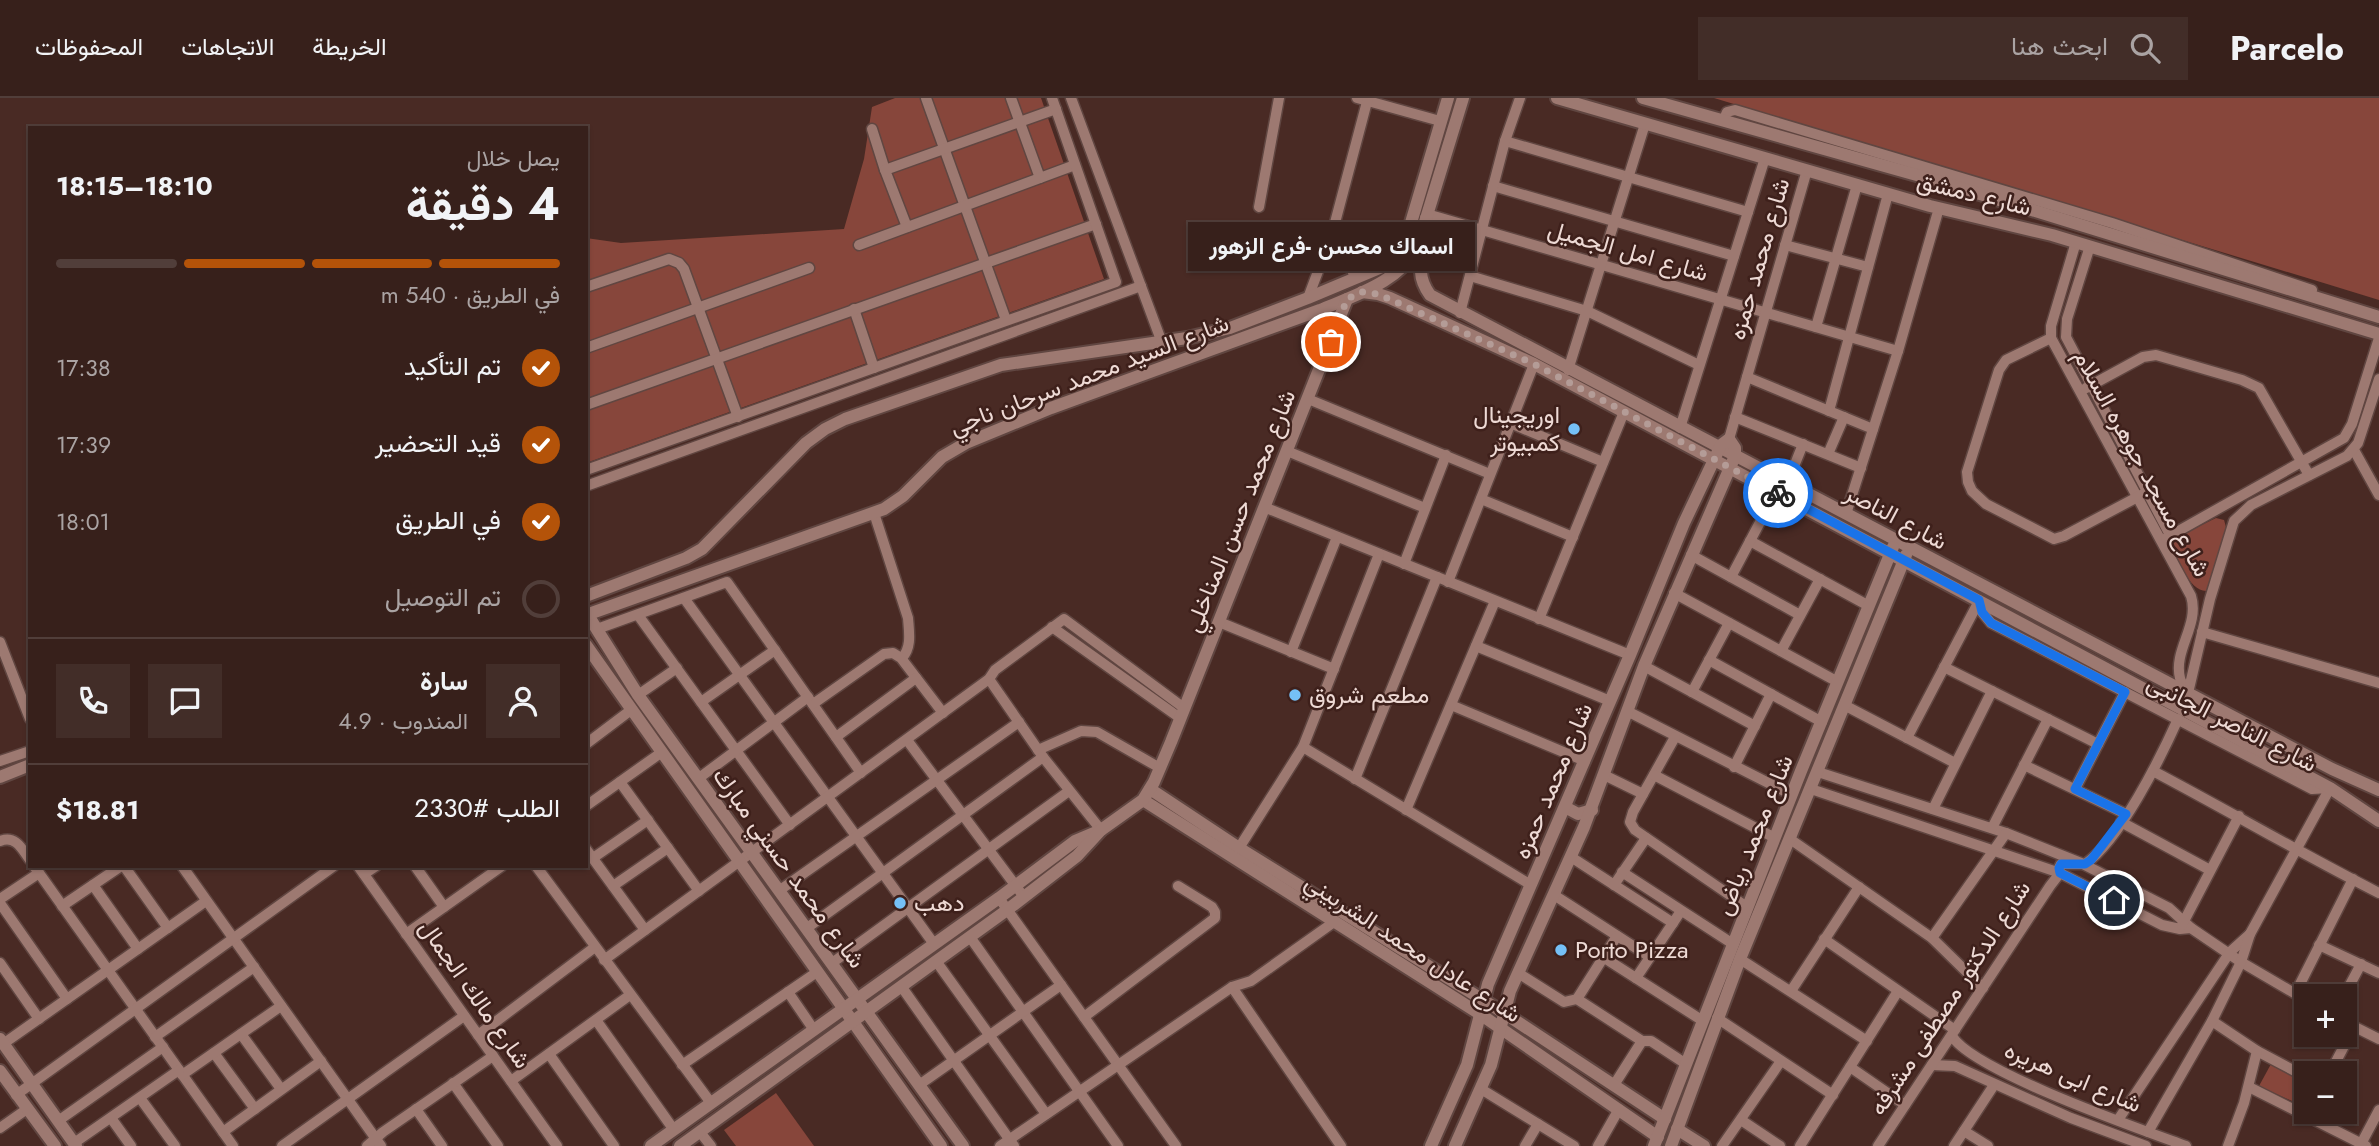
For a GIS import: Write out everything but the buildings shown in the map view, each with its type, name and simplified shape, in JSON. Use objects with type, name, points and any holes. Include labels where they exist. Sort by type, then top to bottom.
[{"type":"street","points":[[926,98],[1006,320]]},
{"type":"street","points":[[1011,98],[1040,178]]},
{"type":"street","points":[[588,469],[1115,282],[1052,98]]},
{"type":"street","points":[[1071,98],[1161,340]]},
{"type":"street","points":[[1259,207],[1279,98]]},
{"type":"street","points":[[1332,234],[1355,278],[1382,267],[1399,253],[1408,232],[1448,98]]},
{"type":"street","points":[[1347,299],[1398,272],[1410,260],[1419,245],[1463,98]]},
{"type":"street","points":[[1460,313],[1505,141],[1520,98]]},
{"type":"street","name":"شارع دمشق","points":[[1557,98],[1888,194],[1934,210],[2090,246],[2379,336]]},
{"type":"street","name":"شارع دمشق","points":[[1643,98],[1675,102],[1723,121],[1828,144],[1938,181],[2110,228],[2379,315]]},
{"type":"street","points":[[1308,298],[1332,234],[1364,99],[1440,121]]},
{"type":"street","points":[[885,170],[1056,109]]},
{"type":"street","points":[[1723,121],[1727,112],[1735,110],[1828,144],[2110,228]]},
{"type":"street","points":[[1568,370],[1645,124]]},
{"type":"street","points":[[1730,149],[1738,125]]},
{"type":"street","points":[[872,129],[907,228]]},
{"type":"street","points":[[1505,141],[1748,212]]},
{"type":"street","points":[[1431,155],[1444,159]]},
{"type":"street","points":[[1680,428],[1765,158]]},
{"type":"street","points":[[859,245],[1075,165]]},
{"type":"street","name":"شارع محمد حمزه","points":[[1431,1146],[1467,1065],[1488,984],[1684,523],[1735,417],[1807,170]]},
{"type":"street","points":[[1846,514],[1898,351],[1934,210],[1938,181]]},
{"type":"street","points":[[1816,327],[1857,185]]},
{"type":"street","points":[[1493,186],[1734,256]]},
{"type":"street","points":[[1829,411],[1888,194]]},
{"type":"street","name":"شارع امل الجميل","points":[[1426,216],[1898,351]]},
{"type":"street","name":"شارع الناصر","points":[[1426,216],[1428,240],[1420,270],[1422,283],[1430,295],[1721,449],[1733,462],[1776,492],[1979,600],[2180,714],[2330,788],[2379,821]]},
{"type":"street","points":[[588,404],[1096,224]]},
{"type":"street","name":"شارع مسجد جوهره السلام","points":[[2076,242],[2051,326],[2051,338],[2137,498],[2165,538]]},
{"type":"street","points":[[1785,245],[1868,267]]},
{"type":"street","name":"شارع مسجد جوهره السلام","points":[[2090,246],[2066,328],[2069,345],[2147,492],[2191,596],[2193,617],[2180,667],[2180,679],[2188,693]]},
{"type":"street","points":[[588,286],[669,259],[674,260],[684,269],[738,417]]},
{"type":"street","points":[[588,347],[809,268]]},
{"type":"street","points":[[1470,276],[1587,311],[1699,365]]},
{"type":"street","name":"شارع السيد محمد سرحان ناجي","points":[[588,595],[686,558],[702,549],[806,443],[835,424],[1001,365],[1196,336],[1230,328],[1355,278]]},
{"type":"street","points":[[588,485],[1141,286]]},
{"type":"street","name":"شارع الناصر","points":[[1362,292],[1384,296],[1534,364],[1624,412],[1721,449]]},
{"type":"street","name":"شارع السيد محمد سرحان ناجي","points":[[588,615],[874,513],[903,496],[934,464],[958,447],[1051,408],[1347,299]]},
{"type":"street","name":"شارع محمد حسن المناخلي","points":[[680,1146],[1007,910],[1084,850],[1101,830],[1147,794],[1219,622],[1347,299]]},
{"type":"street","points":[[854,309],[874,368]]},
{"type":"street","points":[[1196,336],[1203,351]]},
{"type":"street","points":[[2165,538],[2337,443],[2349,431],[2379,336]]},
{"type":"street","points":[[2051,338],[2006,360],[1999,370],[1967,472],[1972,491],[1986,504],[2054,539],[2147,492]]},
{"type":"street","points":[[2080,391],[2146,356],[2156,355],[2251,383],[2265,395],[2309,475]]},
{"type":"street","points":[[1448,582],[1534,364]]},
{"type":"street","points":[[1747,377],[1872,429]]},
{"type":"street","points":[[2231,528],[2238,516],[2251,505],[2354,450],[2379,379]]},
{"type":"street","points":[[1308,399],[1490,474]]},
{"type":"street","points":[[1539,619],[1624,412]]},
{"type":"street","points":[[1735,417],[1861,468]]},
{"type":"street","points":[[1828,454],[1844,417]]},
{"type":"street","points":[[1510,423],[1604,462]]},
{"type":"street","points":[[683,435],[688,448]]},
{"type":"street","points":[[1787,484],[1803,444]]},
{"type":"street","points":[[1721,449],[1735,448],[1733,462]]},
{"type":"street","points":[[2354,450],[2379,495]]},
{"type":"street","points":[[1287,451],[1425,508]]},
{"type":"street","points":[[1404,564],[1446,455]]},
{"type":"street","name":"شارع محمد حمزه","points":[[1455,1146],[1495,1053],[1504,1013],[1518,973],[1591,810],[1644,666],[1733,462]]},
{"type":"street","name":"شارع الناصر","points":[[1733,462],[1787,484],[2332,769],[2379,790]]},
{"type":"street","points":[[1731,577],[1776,492]]},
{"type":"street","points":[[1480,499],[1573,537]]},
{"type":"street","points":[[1264,507],[1630,655]]},
{"type":"street","points":[[2215,510],[2226,516],[2231,528]]},
{"type":"street","points":[[874,513],[908,618],[910,635],[907,653],[902,658]]},
{"type":"street","points":[[1684,523],[1701,532]]},
{"type":"street","name":"شارع مسجد جوهره السلام","points":[[2188,693],[2210,599],[2231,528]]},
{"type":"street","points":[[1291,652],[1337,537]]},
{"type":"street","points":[[1750,541],[1869,606]]},
{"type":"street","name":"شارع محمد رياض","points":[[1673,1145],[1723,986],[1733,944],[1896,541]]},
{"type":"street","name":"شارع محمد رياض","points":[[1723,986],[1740,959],[1909,547]]},
{"type":"street","points":[[1239,848],[1303,747],[1379,554]]},
{"type":"street","points":[[1691,555],[1800,615]]},
{"type":"street","points":[[1355,779],[1437,577]]},
{"type":"street","points":[[1781,651],[1819,579]]},
{"type":"street","points":[[597,629],[727,582],[861,773]]},
{"type":"street","points":[[1674,593],[1838,682]]},
{"type":"street","points":[[2191,596],[2210,599]]},
{"type":"street","points":[[684,598],[934,944]]},
{"type":"street","points":[[1907,738],[1979,600]]},
{"type":"street","name":"شارع الناصر الجانبى","points":[[1979,600],[1982,612],[1991,623],[2125,692],[2180,714]]},
{"type":"street","points":[[1406,810],[1495,601]]},
{"type":"street","points":[[638,615],[790,825]]},
{"type":"street","name":"شارع محمد حسني مبارك","points":[[588,616],[638,695],[963,1146]]},
{"type":"street","points":[[604,960],[907,740],[1063,619],[1119,667],[1182,713]]},
{"type":"street","points":[[1219,622],[1334,669]]},
{"type":"street","points":[[1692,692],[1729,623]]},
{"type":"street","points":[[1052,627],[1119,667]]},
{"type":"street","points":[[2202,632],[2379,683]]},
{"type":"street","points":[[0,642],[28,714]]},
{"type":"street","points":[[1476,646],[1610,701]]},
{"type":"street","name":"شارع محمد حسني مبارك","points":[[588,648],[941,1146]]},
{"type":"street","points":[[701,702],[775,650]]},
{"type":"street","points":[[699,778],[774,722],[884,654],[893,653],[902,658],[943,713]]},
{"type":"street","points":[[1709,660],[1822,722]]},
{"type":"street","points":[[1644,666],[1755,726]]},
{"type":"street","points":[[1944,667],[2098,744]]},
{"type":"street","points":[[638,695],[677,668]]},
{"type":"street","points":[[835,737],[916,678]]},
{"type":"street","points":[[989,679],[1040,754],[1101,830]]},
{"type":"street","points":[[1933,809],[1992,691]]},
{"type":"street","points":[[2075,789],[2125,692]]},
{"type":"street","points":[[2180,714],[2188,693]]},
{"type":"street","points":[[1734,767],[1772,694]]},
{"type":"street","points":[[1451,705],[1585,761]]},
{"type":"street","points":[[1844,705],[1955,763]]},
{"type":"street","points":[[588,742],[631,710]]},
{"type":"street","points":[[1627,711],[1792,795]]},
{"type":"street","name":"شارع الدكتور مصطفى مشرفه","points":[[1878,1146],[2060,873],[2061,864],[2085,864],[2096,855],[2124,818],[2153,771],[2180,714]]},
{"type":"street","points":[[1992,828],[2048,719]]},
{"type":"street","points":[[780,890],[1019,722]]},
{"type":"street","points":[[807,928],[1040,754],[1081,731],[1097,732],[1160,768]]},
{"type":"street","points":[[1675,737],[1630,822],[1635,830],[1646,838],[1747,907]]},
{"type":"street","points":[[907,740],[1024,897]]},
{"type":"street","points":[[1303,747],[1531,886]]},
{"type":"street","points":[[0,761],[28,752]]},
{"type":"street","points":[[588,805],[662,752]]},
{"type":"street","points":[[2024,765],[2075,789],[2210,870]]},
{"type":"street","points":[[0,777],[28,766]]},
{"type":"street","points":[[1801,771],[1818,772],[2006,832],[2081,863],[2169,908],[2185,925],[2230,952],[2241,962],[2294,991]]},
{"type":"street","points":[[2153,771],[2239,816],[2296,851],[2379,893]]},
{"type":"street","points":[[1604,775],[1643,794]]},
{"type":"street","points":[[1654,775],[1775,838]]},
{"type":"street","points":[[620,782],[699,891]]},
{"type":"street","points":[[2144,1146],[2153,1134],[2212,1021],[2241,962],[2250,934],[2330,788]]},
{"type":"street","points":[[1811,789],[2060,873],[2169,928],[2185,925]]},
{"type":"street","points":[[832,963],[1069,791]]},
{"type":"street","name":"شارع عادل محمد الشربيني","points":[[1147,794],[1239,848],[1334,922],[1501,1028],[1619,1110],[1656,1141]]},
{"type":"street","name":"شارع عادل محمد الشربيني","points":[[1147,794],[1273,876],[1484,1000],[1665,1119]]},
{"type":"street","points":[[1565,807],[1578,814],[1591,810]]},
{"type":"street","points":[[2185,925],[2239,816]]},
{"type":"street","points":[[593,858],[648,820]]},
{"type":"street","name":"شارع محمد حسن المناخلي","points":[[651,1146],[1075,841],[1101,830]]},
{"type":"street","points":[[1932,938],[2006,832]]},
{"type":"street","points":[[1614,885],[1646,838]]},
{"type":"street","points":[[1790,839],[1932,938],[1983,988]]},
{"type":"street","points":[[0,841],[15,841],[28,857]]},
{"type":"street","points":[[613,886],[668,848]]},
{"type":"street","points":[[588,852],[645,930]]},
{"type":"street","points":[[1571,857],[1673,923]]},
{"type":"street","points":[[62,906],[119,868]]},
{"type":"street","points":[[123,868],[167,928]]},
{"type":"street","points":[[183,868],[379,1142]]},
{"type":"street","points":[[16,1095],[331,868]]},
{"type":"street","points":[[417,868],[444,907]]},
{"type":"street","points":[[406,934],[499,868]]},
{"type":"street","points":[[537,868],[711,1103]]},
{"type":"street","points":[[67,999],[0,901],[36,869],[233,1146]]},
{"type":"street","name":"شارع مالك الجمال","points":[[361,870],[557,1146]]},
{"type":"street","points":[[1622,872],[1733,944]]},
{"type":"street","points":[[2300,984],[2353,879]]},
{"type":"street","points":[[93,885],[138,949]]},
{"type":"street","points":[[1084,1017],[1215,918],[1212,906],[1178,886]]},
{"type":"street","points":[[1791,991],[1859,887]]},
{"type":"street","points":[[1554,895],[1650,957]]},
{"type":"street","points":[[999,898],[1171,1144]]},
{"type":"street","points":[[206,901],[39,1019],[2,1042],[75,1145],[140,1098],[214,1053],[281,1006]]},
{"type":"street","points":[[1636,978],[1681,911]]},
{"type":"street","points":[[1000,1146],[1012,1143],[1046,1114],[1231,986],[1251,981],[1334,922]]},
{"type":"street","points":[[2118,1120],[2230,952],[2250,934]]},
{"type":"street","points":[[1518,973],[1564,1002],[1577,999],[1617,936]]},
{"type":"street","points":[[970,937],[1118,1146]]},
{"type":"street","name":"شارع ابى هريره","points":[[1824,939],[1954,1033],[1964,1050],[1989,1064],[2118,1120],[2186,1146]]},
{"type":"street","points":[[2319,945],[2379,973]]},
{"type":"street","points":[[478,1035],[594,947]]},
{"type":"street","points":[[1604,957],[1703,1021]]},
{"type":"street","points":[[1740,959],[1867,1041]]},
{"type":"street","points":[[936,961],[1046,1114]]},
{"type":"street","points":[[0,963],[39,1019]]},
{"type":"street","points":[[2350,984],[2361,964]]},
{"type":"street","points":[[155,1037],[254,967]]},
{"type":"street","points":[[682,1065],[817,972]]},
{"type":"street","points":[[919,1085],[1061,985]]},
{"type":"street","points":[[901,986],[1012,1143]]},
{"type":"street","points":[[1231,986],[1341,1146]]},
{"type":"street","points":[[1800,1146],[1898,991]]},
{"type":"street","points":[[788,992],[814,1030]]},
{"type":"street","points":[[511,1081],[631,995]]},
{"type":"street","points":[[1577,999],[1642,1041],[1651,1041],[1686,1064]]},
{"type":"street","points":[[1715,1011],[1781,1061],[1833,1095]]},
{"type":"street","name":"شارع محمد رياض","points":[[1656,1141],[1703,1021],[1715,1011]]},
{"type":"street","points":[[282,1146],[464,1016]]},
{"type":"street","points":[[596,1020],[674,1130]]},
{"type":"street","points":[[2212,1021],[2257,1051],[2294,1071]]},
{"type":"street","points":[[2357,1028],[2379,1039]]},
{"type":"street","points":[[241,1034],[281,1090]]},
{"type":"street","points":[[1614,1085],[1642,1041]]},
{"type":"street","points":[[58,1121],[163,1047]]},
{"type":"street","points":[[2228,1146],[2249,1087],[2257,1051]]},
{"type":"street","points":[[214,1053],[255,1109]]},
{"type":"street","points":[[549,1054],[614,1146]]},
{"type":"street","points":[[367,1146],[379,1142],[416,1109],[493,1056]]},
{"type":"street","points":[[223,1132],[321,1061]]},
{"type":"street","points":[[1722,1146],[1781,1061]]},
{"type":"street","name":"شارع ابى هريره","points":[[1932,1065],[1955,1066],[1994,1085],[2144,1146]]},
{"type":"street","points":[[1850,1067],[1905,1105]]},
{"type":"street","points":[[0,1071],[55,1146]]},
{"type":"street","points":[[453,1083],[498,1146]]},
{"type":"street","points":[[1955,1146],[1994,1085]]},
{"type":"street","points":[[2249,1087],[2294,1108]]},
{"type":"street","points":[[1481,1089],[1574,1146]]},
{"type":"street","points":[[140,1098],[175,1146]]},
{"type":"street","points":[[0,1128],[27,1109]]},
{"type":"street","points":[[416,1109],[442,1146]]},
{"type":"street","points":[[1598,1146],[1619,1110]]},
{"type":"street","points":[[2326,1124],[2363,1145],[2379,1110]]},
{"type":"street","points":[[111,1118],[131,1146]]},
{"type":"street","points":[[1741,1120],[1780,1146]]},
{"type":"street","points":[[1525,1146],[1538,1124]]},
{"type":"street","points":[[1677,1129],[1704,1146]]},
{"type":"street","points":[[1965,1131],[1988,1146]]},
{"type":"street","points":[[700,1132],[710,1146]]},
{"type":"shaded area","points":[[895,98],[1041,98],[1104,279],[588,462],[588,238],[621,243],[844,229],[864,159],[872,107]]},
{"type":"shaded area","points":[[1714,98],[2379,98],[2379,300],[2327,284]]},
{"type":"shaded area","points":[[2216,518],[2224,520],[2226,527],[2209,587],[2206,591],[2200,590],[2180,564],[2172,542]]},
{"type":"shaded area","points":[[2271,1064],[2294,1076],[2294,1102],[2259,1086]]},
{"type":"shaded area","points":[[776,1093],[814,1146],[736,1146],[724,1130]]},
{"type":"way so far","points":[[1331,342],[1347,299],[1362,292],[1390,298],[1534,364],[1778,493]]},
{"type":"place","name":"اسماك محسن -فرع الزهور","points":[[1331,342]]},
{"type":"place","name":"اوريجينال كمبيوتر","points":[[1574,429]]},
{"type":"place","name":"مطعم شروق","points":[[1295,695]]},
{"type":"place","name":"دهب","points":[[900,903]]},
{"type":"place","name":"Porto Pizza","points":[[1561,950]]},
{"type":"route","points":[[1778,493],[1979,600],[1982,612],[1991,623],[2125,692],[2075,789],[2126,814],[2091,860],[2085,864],[2069,862],[2061,864],[2059,868],[2060,873],[2114,900]]}]
